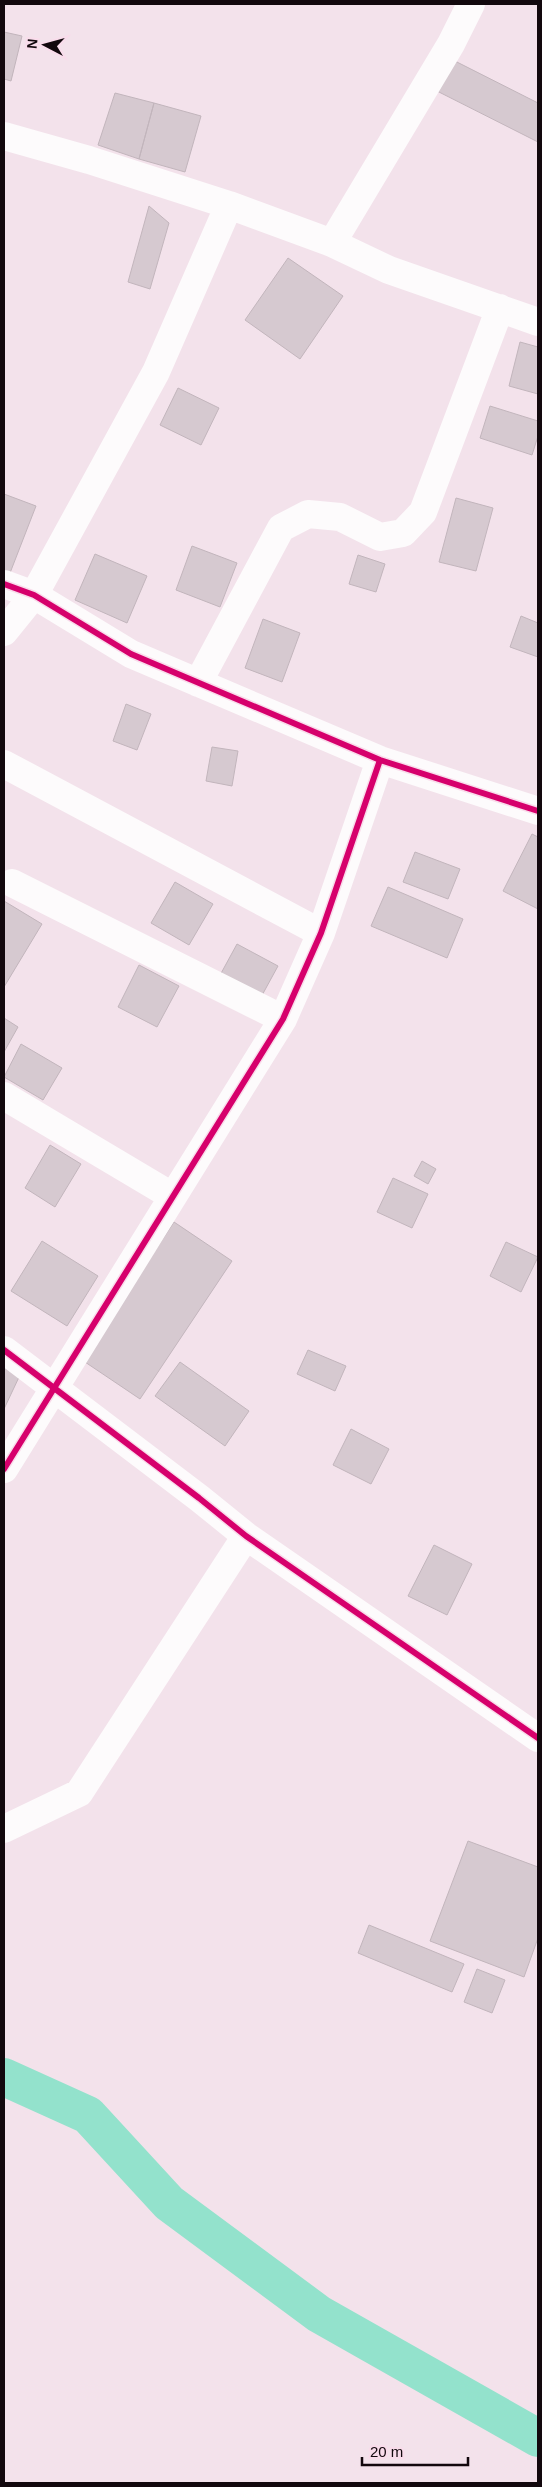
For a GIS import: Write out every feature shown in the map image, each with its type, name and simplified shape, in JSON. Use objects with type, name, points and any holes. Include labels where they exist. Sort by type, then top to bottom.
[{"type":"street","points":[[332,243],[450,44],[471,4]]},
{"type":"street","points":[[4,136],[89,160],[230,205],[332,243],[389,270],[538,322]]},
{"type":"street","points":[[4,632],[34,594],[156,372],[230,205]]},
{"type":"street","points":[[198,683],[281,528],[308,514],[340,517],[380,537],[403,533],[423,512],[500,308]]},
{"type":"street","points":[[4,584],[34,594],[131,654],[198,683],[380,760],[538,811]]},
{"type":"street","points":[[4,1469],[53,1387],[283,1019],[322,933],[380,760]]},
{"type":"street","points":[[4,764],[322,933]]},
{"type":"street","points":[[12,883],[283,1019]]},
{"type":"street","points":[[4,1096],[172,1196]]},
{"type":"street","points":[[4,1350],[246,1536],[538,1738]]},
{"type":"street","points":[[4,1829],[78,1793],[246,1536]]},
{"type":"building","points":[[4,32],[22,36],[11,81],[4,79]]},
{"type":"building","points":[[447,57],[538,103],[538,142],[431,88]]},
{"type":"building","points":[[115,93],[154,103],[139,159],[98,145]]},
{"type":"building","points":[[154,103],[201,116],[185,172],[139,159]]},
{"type":"building","points":[[149,206],[169,223],[150,289],[128,282]]},
{"type":"building","points":[[288,258],[343,296],[300,359],[245,320]]},
{"type":"building","points":[[520,342],[538,347],[538,394],[509,386]]},
{"type":"building","points":[[178,388],[219,408],[201,445],[160,425]]},
{"type":"building","points":[[490,406],[538,421],[538,436],[532,455],[480,438]]},
{"type":"building","points":[[4,494],[36,506],[10,573],[4,570]]},
{"type":"building","points":[[456,498],[493,508],[476,571],[439,562]]},
{"type":"building","points":[[192,546],[237,563],[220,607],[176,590]]},
{"type":"building","points":[[95,554],[147,576],[127,623],[75,600]]},
{"type":"building","points":[[358,555],[385,564],[376,592],[349,584]]},
{"type":"building","points":[[521,616],[538,623],[538,657],[510,647]]},
{"type":"building","points":[[263,619],[300,633],[282,682],[245,668]]},
{"type":"building","points":[[126,704],[151,714],[137,750],[113,741]]},
{"type":"building","points":[[212,747],[238,751],[232,786],[206,781]]},
{"type":"building","points":[[532,834],[538,837],[538,909],[503,891]]},
{"type":"building","points":[[415,852],[460,869],[448,899],[403,882]]},
{"type":"building","points":[[175,882],[213,904],[189,945],[151,923]]},
{"type":"building","points":[[388,887],[463,919],[447,958],[371,926]]},
{"type":"building","points":[[4,901],[42,924],[4,987]]},
{"type":"building","points":[[237,944],[278,966],[260,999],[219,977]]},
{"type":"building","points":[[139,965],[179,986],[157,1027],[118,1007]]},
{"type":"building","points":[[4,1018],[18,1027],[4,1052]]},
{"type":"building","points":[[21,1044],[62,1068],[43,1100],[4,1077]]},
{"type":"building","points":[[50,1145],[81,1164],[55,1207],[25,1188]]},
{"type":"building","points":[[422,1161],[436,1169],[428,1184],[414,1176]]},
{"type":"building","points":[[393,1178],[428,1194],[412,1228],[377,1212]]},
{"type":"building","points":[[174,1222],[232,1261],[140,1399],[82,1360]]},
{"type":"building","points":[[42,1241],[98,1276],[67,1326],[11,1291]]},
{"type":"building","points":[[506,1242],[538,1257],[521,1292],[490,1276]]},
{"type":"building","points":[[308,1350],[346,1366],[335,1391],[297,1374]]},
{"type":"building","points":[[180,1362],[249,1411],[225,1446],[155,1396]]},
{"type":"building","points":[[4,1368],[20,1375],[4,1409]]},
{"type":"building","points":[[351,1429],[389,1449],[371,1484],[333,1465]]},
{"type":"building","points":[[434,1545],[472,1564],[447,1615],[408,1596]]},
{"type":"building","points":[[468,1841],[538,1867],[538,1938],[524,1977],[430,1941]]},
{"type":"building","points":[[369,1925],[464,1964],[452,1992],[358,1953]]},
{"type":"building","points":[[477,1969],[505,1980],[492,2013],[464,2002]]},
{"type":"waterway","points":[[4,2077],[88,2115],[169,2203],[319,2314],[538,2438]]},
{"type":"cycle path","points":[[4,584],[34,595],[131,654],[380,760],[538,811]]},
{"type":"cycle path","points":[[4,1469],[283,1019],[321,933],[380,760]]},
{"type":"cycle path","points":[[4,1350],[246,1536],[538,1738]]}]
